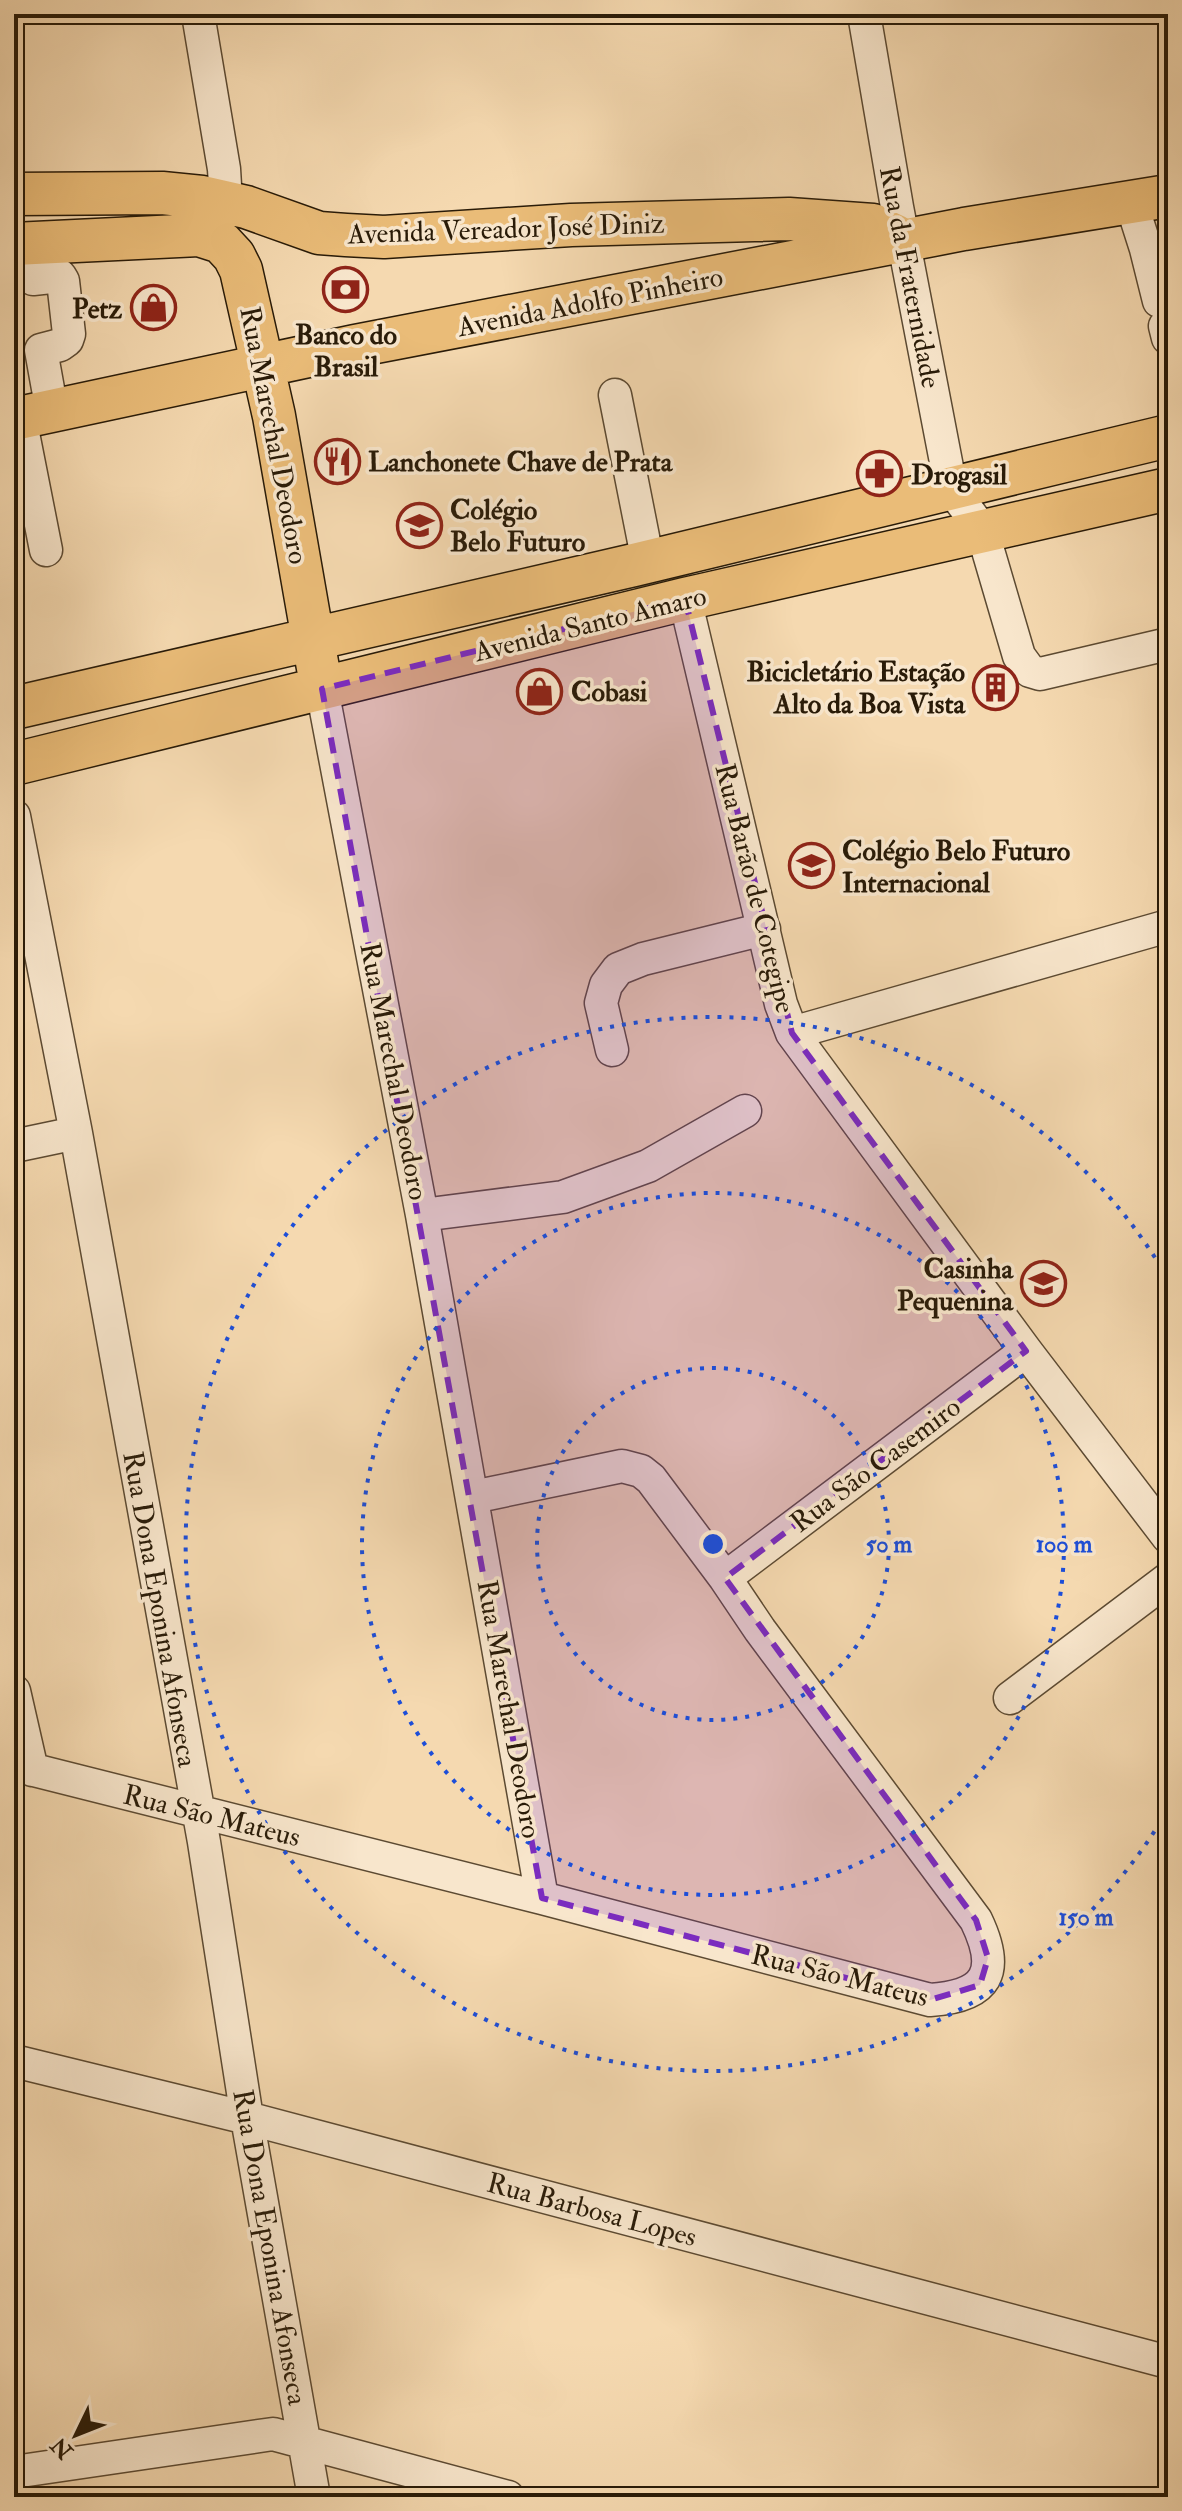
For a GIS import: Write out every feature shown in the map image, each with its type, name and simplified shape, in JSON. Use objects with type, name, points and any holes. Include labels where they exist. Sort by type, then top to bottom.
[{"type":"main road","name":"Avenida Vereador José Diniz","points":[[14,194],[162,193],[202,197],[319,233],[346,235],[384,237],[571,225],[789,219],[873,225],[904,241]]},
{"type":"main road","name":"Avenida Adolfo Pinheiro","points":[[29,416],[264,366],[904,241],[1150,199]]},
{"type":"main road","name":"Rua Marechal Deodoro","points":[[23,262],[199,235],[221,242],[229,250],[241,270],[264,366],[322,689]]},
{"type":"main road","name":"Avenida Santo Amaro","points":[[14,708],[648,562],[1168,436]]},
{"type":"main road","name":"Avenida Santo Amaro","points":[[14,764],[685,599],[1168,489]]},
{"type":"street","points":[[198,14],[224,169],[226,202]]},
{"type":"street","name":"Rua da Fraternidade","points":[[864,14],[951,488],[982,530]]},
{"type":"street","points":[[1150,199],[1146,249],[1164,322]]},
{"type":"street","points":[[23,262],[60,276],[69,334],[60,345],[28,351],[29,416],[46,550]]},
{"type":"street","points":[[615,395],[648,562]]},
{"type":"street","points":[[982,530],[1019,656],[1030,671],[1040,674],[1168,644]]},
{"type":"street","name":"Rua Barão de Cotegipe","points":[[685,599],[781,1004],[792,1033],[1026,1351],[1168,1537]]},
{"type":"street","name":"Rua Marechal Deodoro","points":[[322,689],[422,1215],[542,1898]]},
{"type":"street","name":"Rua Dona Eponina Afonseca","points":[[14,816],[76,1133],[198,1812],[247,2118],[314,2497]]},
{"type":"street","points":[[792,1033],[1168,926]]},
{"type":"street","points":[[612,1050],[601,1003],[606,985],[618,969],[643,959],[764,929]]},
{"type":"street","points":[[422,1215],[563,1197],[648,1166],[745,1111]]},
{"type":"street","points":[[14,1146],[76,1133]]},
{"type":"street","name":"Rua São Casemiro","points":[[725,1578],[1026,1351]]},
{"type":"street","name":"Rua São Mateus","points":[[23,1768],[542,1898],[930,2000],[951,1999],[970,1993],[980,1985],[986,1975],[988,1958],[986,1940],[976,1920],[651,1479],[631,1467],[611,1468],[473,1497]]},
{"type":"street","points":[[1010,1698],[1168,1579]]},
{"type":"street","points":[[14,1691],[23,1768]]},
{"type":"street","name":"Rua Barbosa Lopes","points":[[14,2061],[247,2118],[1168,2362]]},
{"type":"street","points":[[14,2472],[273,2434],[508,2497]]},
{"type":"highlighted area","points":[[685,599],[792,1033],[1026,1351],[725,1578],[976,1920],[988,1958],[980,1985],[930,2000],[542,1898],[322,689]]},
{"type":"place","name":"Banco do Brasil","points":[[346,290]]},
{"type":"place","name":"Petz","points":[[153,308]]},
{"type":"place","name":"Lanchonete Chave de Prata","points":[[337,461]]},
{"type":"place","name":"Drogasil","points":[[880,474]]},
{"type":"place","name":"Colégio Belo Futuro","points":[[419,525]]},
{"type":"place","name":"Bicicletário Estação Alto da Boa Vista","points":[[996,687]]},
{"type":"place","name":"Cobasi","points":[[540,691]]},
{"type":"place","name":"Colégio Belo Futuro Internacional","points":[[811,866]]},
{"type":"place","name":"Casinha Pequenina","points":[[1044,1284]]}]
